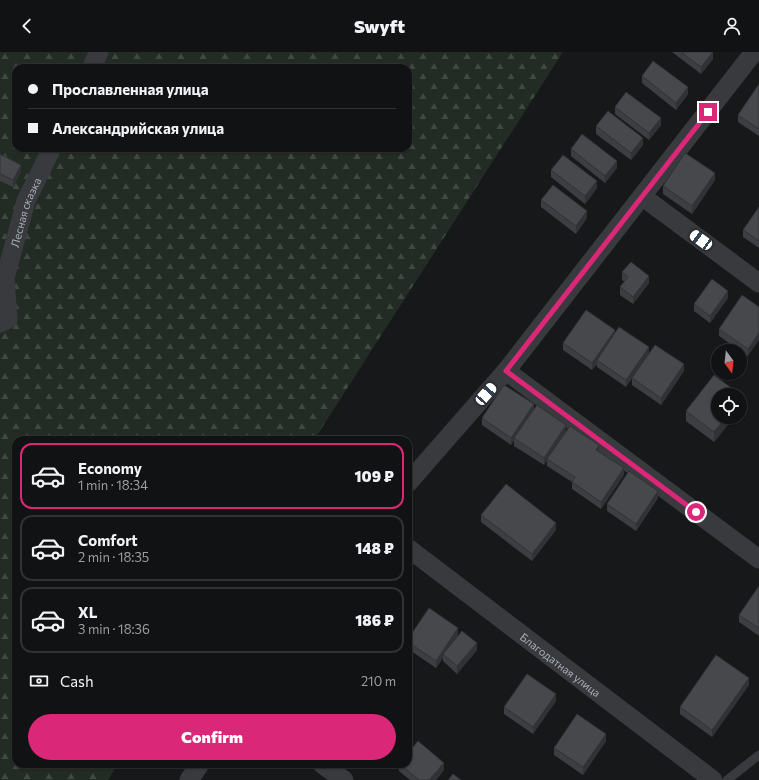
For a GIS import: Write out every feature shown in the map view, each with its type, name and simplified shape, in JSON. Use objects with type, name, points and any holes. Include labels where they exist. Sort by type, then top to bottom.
[{"type":"street","points":[[93,64],[98,52]]},
{"type":"street","points":[[412,478],[506,371],[754,52]]},
{"type":"street","name":"Лесная сказка","points":[[0,323],[8,319],[5,278],[26,202],[50,152]]},
{"type":"street","points":[[642,197],[759,283]]},
{"type":"street","points":[[506,371],[759,559]]},
{"type":"street","name":"Благодатная улица","points":[[412,551],[713,780]]},
{"type":"street","points":[[189,780],[197,768]]},
{"type":"street","points":[[328,768],[344,780]]},
{"type":"lane","points":[[727,780],[759,755]]},
{"type":"green space","points":[[0,52],[563,52],[317,436],[12,436],[12,768],[116,768],[108,780],[0,780]]},
{"type":"building","points":[[681,52],[713,52],[701,67]]},
{"type":"building","points":[[653,61],[688,87],[676,103],[642,76]]},
{"type":"building","points":[[759,84],[759,129],[738,115]]},
{"type":"building","points":[[626,92],[661,118],[649,133],[615,107]]},
{"type":"building","points":[[608,111],[643,138],[631,153],[596,126]]},
{"type":"building","points":[[582,134],[617,161],[605,176],[571,149]]},
{"type":"building","points":[[685,153],[715,173],[692,206],[663,186]]},
{"type":"building","points":[[0,154],[21,165],[13,180],[0,174]]},
{"type":"building","points":[[563,155],[597,181],[585,196],[551,170]]},
{"type":"building","points":[[553,185],[587,211],[576,226],[541,200]]},
{"type":"building","points":[[759,207],[759,241],[743,230]]},
{"type":"building","points":[[631,262],[649,276],[633,297],[620,287],[628,277],[622,272]]},
{"type":"building","points":[[712,279],[728,291],[710,316],[694,304]]},
{"type":"building","points":[[742,295],[759,307],[759,333],[748,349],[747,344],[741,344],[719,329]]},
{"type":"building","points":[[586,310],[615,330],[592,363],[563,343]]},
{"type":"building","points":[[619,327],[649,347],[626,380],[597,360]]},
{"type":"building","points":[[655,345],[684,364],[661,398],[632,378]]},
{"type":"building","points":[[711,379],[721,380],[731,388],[711,388],[711,424],[720,424],[714,432],[686,411]]},
{"type":"building","points":[[504,385],[534,404],[511,438],[482,418]]},
{"type":"building","points":[[537,405],[566,425],[544,458],[514,438]]},
{"type":"building","points":[[570,426],[599,445],[596,450],[624,468],[601,502],[572,482],[575,477],[547,459]]},
{"type":"building","points":[[629,471],[658,491],[636,524],[607,504]]},
{"type":"building","points":[[506,484],[556,523],[532,554],[481,515]]},
{"type":"building","points":[[759,586],[759,628],[739,615]]},
{"type":"building","points":[[429,608],[458,628],[436,661],[412,645],[412,633]]},
{"type":"building","points":[[462,631],[477,643],[457,666],[443,654]]},
{"type":"building","points":[[716,655],[749,678],[712,730],[680,707]]},
{"type":"building","points":[[527,674],[556,694],[533,727],[504,707]]},
{"type":"building","points":[[577,714],[606,734],[583,767],[554,748]]},
{"type":"building","points":[[418,741],[444,763],[429,780],[419,780],[405,768],[412,768],[412,748]]},
{"type":"building","points":[[453,774],[461,780],[448,780]]},
{"type":"route","points":[[696,512],[506,371],[708,112]]}]
